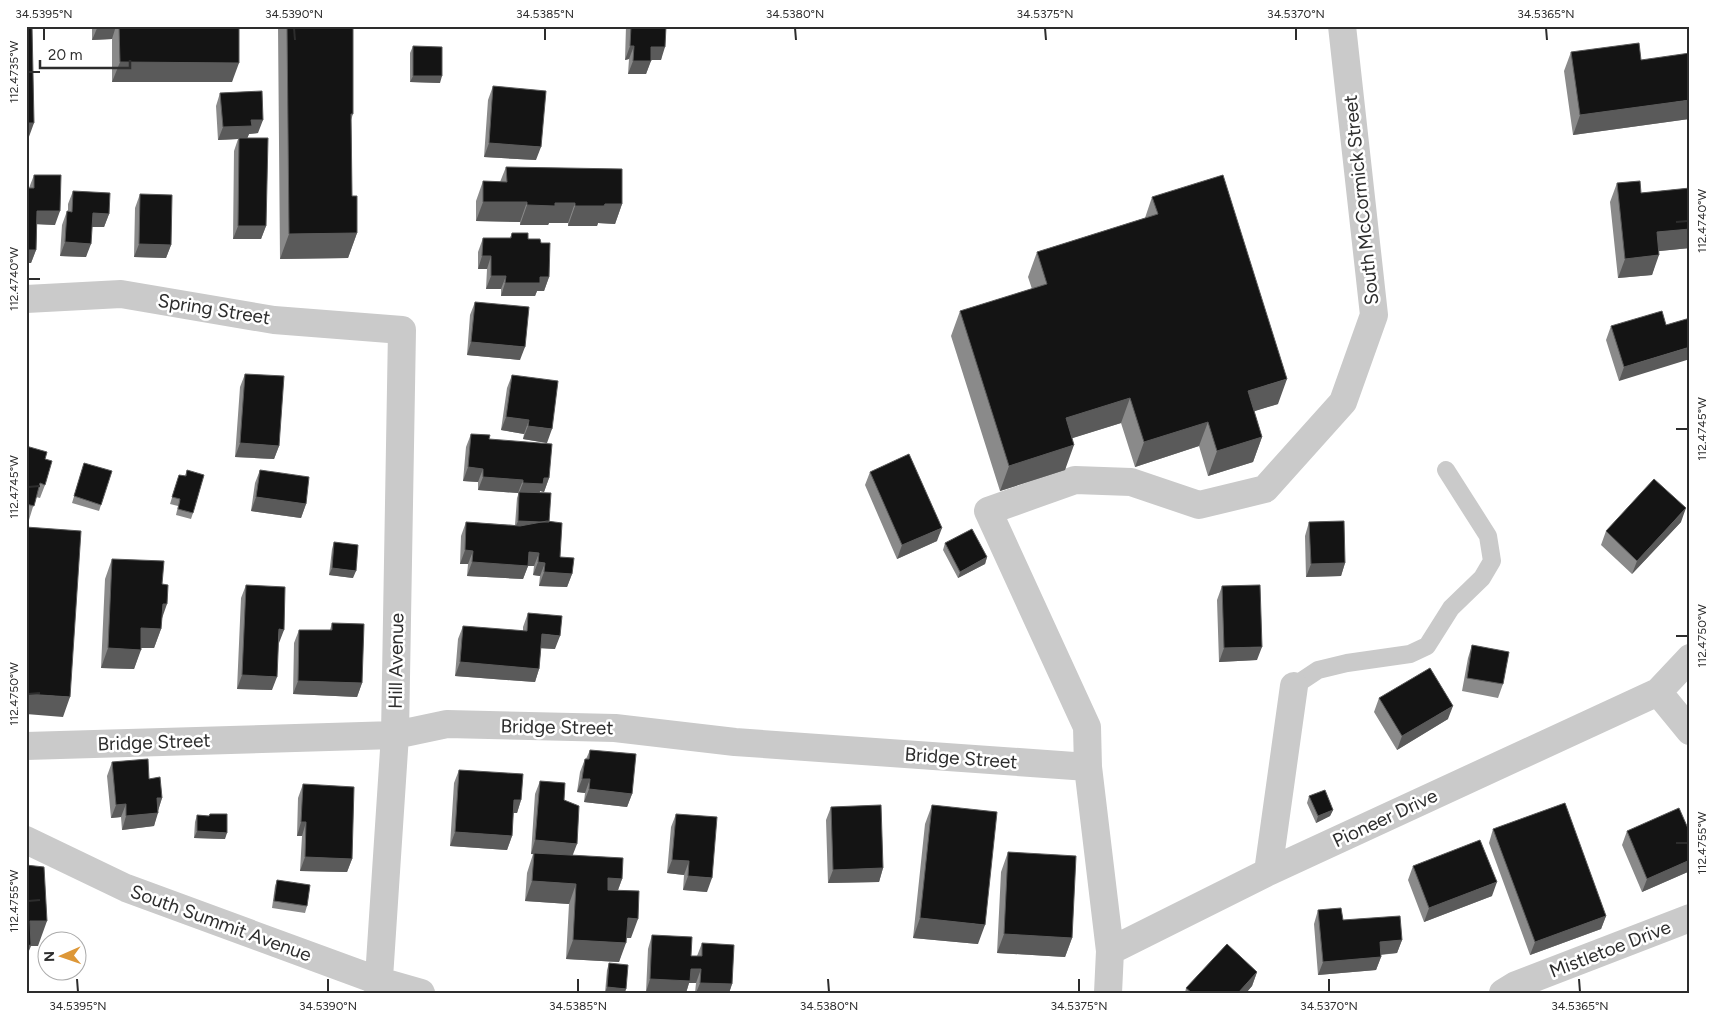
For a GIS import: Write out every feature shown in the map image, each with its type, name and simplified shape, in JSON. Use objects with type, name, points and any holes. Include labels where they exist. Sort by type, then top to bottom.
[{"type":"street","name":"South McCormick Street","points":[[1088,767],[1087,727],[988,511],[1075,480],[1131,482],[1199,505],[1265,488],[1344,402],[1374,315],[1342,26]]},
{"type":"street","name":"Spring Street","points":[[26,298],[121,294],[274,320],[402,330]]},
{"type":"street","name":"Hill Avenue","points":[[379,987],[395,735],[402,330]]},
{"type":"street","name":"Pioneer Drive","points":[[1110,950],[1268,872],[1658,692],[1690,658]]},
{"type":"street","points":[[1268,872],[1294,686]]},
{"type":"street","points":[[1658,692],[1690,731]]},
{"type":"street","name":"Bridge Street","points":[[26,746],[395,735],[447,724],[615,728],[735,742],[1088,767]]},
{"type":"street","points":[[1088,767],[1110,950],[1108,993]]},
{"type":"street","name":"South Summit Avenue","points":[[26,840],[126,888],[379,987],[421,993]]},
{"type":"street","name":"Mistletoe Drive","points":[[1503,993],[1516,985],[1690,918]]},
{"type":"lane","points":[[1294,686],[1318,670],[1346,663],[1410,654],[1427,646],[1451,608],[1482,578],[1492,560],[1488,536],[1446,470]]},
{"type":"building","points":[[26,26],[32,26],[34,123],[26,123]]},
{"type":"building","points":[[119,26],[239,26],[239,63],[120,62]]},
{"type":"building","points":[[287,26],[353,26],[352,196],[357,196],[357,233],[289,234]]},
{"type":"building","points":[[631,26],[666,26],[665,47],[651,47],[651,61],[633,61],[634,46],[630,46]]},
{"type":"building","points":[[1639,43],[1641,60],[1690,53],[1690,100],[1580,115],[1571,52]]},
{"type":"building","points":[[413,46],[442,47],[442,76],[413,76]]},
{"type":"building","points":[[493,86],[546,91],[541,147],[489,143]]},
{"type":"building","points":[[262,91],[263,120],[251,120],[252,126],[223,127],[220,93]]},
{"type":"building","points":[[239,138],[268,138],[266,226],[238,226]]},
{"type":"building","points":[[506,167],[622,169],[622,204],[575,206],[575,203],[555,203],[555,206],[527,205],[527,202],[483,202],[483,181],[507,182]]},
{"type":"building","points":[[34,175],[61,175],[60,211],[37,211],[36,250],[26,250],[26,188],[34,188]]},
{"type":"building","points":[[1223,175],[1287,379],[1248,391],[1262,437],[1217,451],[1208,422],[1144,442],[1130,398],[1066,418],[1074,445],[1009,466],[960,311],[1047,284],[1037,252],[1158,214],[1152,197]]},
{"type":"building","points":[[1640,181],[1641,193],[1690,188],[1690,229],[1657,232],[1659,255],[1625,259],[1617,183]]},
{"type":"building","points":[[73,191],[110,193],[109,214],[93,213],[91,244],[65,242],[67,211],[72,212]]},
{"type":"building","points":[[140,194],[172,195],[171,245],[139,244]]},
{"type":"building","points":[[512,233],[528,233],[528,239],[540,239],[541,243],[550,243],[549,277],[540,277],[540,283],[505,283],[506,276],[491,276],[491,256],[482,256],[483,238],[511,238]]},
{"type":"building","points":[[475,302],[529,307],[525,347],[471,342]]},
{"type":"building","points":[[1662,311],[1666,325],[1690,318],[1690,347],[1624,367],[1611,326]]},
{"type":"building","points":[[245,374],[284,376],[279,446],[240,443]]},
{"type":"building","points":[[512,375],[558,381],[552,429],[528,426],[529,420],[506,417]]},
{"type":"building","points":[[471,434],[490,435],[489,439],[552,444],[549,478],[544,478],[543,484],[523,483],[523,480],[483,477],[483,469],[468,467]]},
{"type":"building","points":[[26,446],[47,452],[45,459],[52,461],[45,485],[40,483],[34,506],[26,504]]},
{"type":"building","points":[[909,454],[942,528],[902,545],[870,472]]},
{"type":"building","points":[[84,463],[112,471],[101,505],[74,496]]},
{"type":"building","points":[[187,470],[204,475],[193,513],[178,509],[180,499],[172,497],[179,475],[186,476]]},
{"type":"building","points":[[260,470],[309,477],[306,504],[256,497]]},
{"type":"building","points":[[1654,479],[1686,508],[1637,561],[1606,531]]},
{"type":"building","points":[[519,492],[551,493],[549,522],[518,521]]},
{"type":"building","points":[[547,521],[562,523],[560,557],[574,558],[572,574],[544,572],[545,563],[538,562],[539,553],[529,552],[528,566],[472,562],[473,551],[465,550],[466,522],[520,526]]},
{"type":"building","points":[[1344,521],[1345,563],[1311,564],[1309,522]]},
{"type":"building","points":[[26,527],[81,531],[70,697],[26,694]]},
{"type":"building","points":[[972,529],[987,557],[960,572],[945,543]]},
{"type":"building","points":[[334,542],[358,545],[356,571],[332,568]]},
{"type":"building","points":[[112,559],[164,561],[162,584],[168,585],[167,604],[163,604],[161,629],[141,628],[141,650],[108,648]]},
{"type":"building","points":[[246,585],[285,587],[284,630],[279,629],[277,677],[242,675]]},
{"type":"building","points":[[1260,585],[1262,647],[1224,648],[1222,586]]},
{"type":"building","points":[[528,613],[562,616],[560,636],[542,634],[539,669],[460,662],[463,626],[527,631]]},
{"type":"building","points":[[332,623],[364,624],[362,683],[298,681],[299,630],[332,630]]},
{"type":"building","points":[[1472,645],[1509,652],[1503,684],[1467,678]]},
{"type":"building","points":[[1430,668],[1453,706],[1402,736],[1379,698]]},
{"type":"building","points":[[590,750],[636,754],[632,794],[589,789],[590,779],[582,779],[585,759],[589,759]]},
{"type":"building","points":[[148,759],[149,779],[160,777],[162,798],[157,798],[158,813],[126,816],[126,804],[116,805],[112,762]]},
{"type":"building","points":[[459,770],[523,774],[521,800],[514,800],[512,836],[455,832]]},
{"type":"building","points":[[540,781],[565,783],[564,800],[579,806],[577,844],[535,840]]},
{"type":"building","points":[[303,784],[354,787],[352,859],[305,857],[306,822],[301,822]]},
{"type":"building","points":[[1325,790],[1333,810],[1318,816],[1309,796]]},
{"type":"building","points":[[1565,803],[1606,916],[1535,942],[1493,829]]},
{"type":"building","points":[[881,805],[883,868],[833,870],[831,807]]},
{"type":"building","points":[[932,805],[997,812],[985,925],[920,918]]},
{"type":"building","points":[[1679,808],[1690,833],[1690,860],[1647,879],[1627,831]]},
{"type":"building","points":[[210,814],[227,814],[227,833],[197,831],[197,815],[209,816]]},
{"type":"building","points":[[676,814],[717,817],[712,878],[688,876],[689,861],[672,860]]},
{"type":"building","points":[[1480,840],[1497,882],[1429,908],[1413,866]]},
{"type":"building","points":[[1008,852],[1076,856],[1072,938],[1004,934]]},
{"type":"building","points":[[534,853],[623,858],[622,879],[608,878],[608,890],[639,891],[638,919],[628,918],[626,943],[573,940],[576,884],[532,881]]},
{"type":"building","points":[[26,865],[44,867],[47,921],[30,921],[31,945],[26,946]]},
{"type":"building","points":[[277,880],[310,885],[307,906],[274,901]]},
{"type":"building","points":[[1341,908],[1343,920],[1400,916],[1402,940],[1380,942],[1381,957],[1323,962],[1318,910]]},
{"type":"building","points":[[652,935],[692,937],[691,956],[702,956],[702,943],[734,945],[732,984],[700,983],[701,969],[691,969],[690,981],[650,979]]},
{"type":"building","points":[[1227,944],[1257,972],[1238,993],[1192,993],[1186,988]]},
{"type":"building","points":[[609,963],[628,965],[626,989],[607,987]]}]
